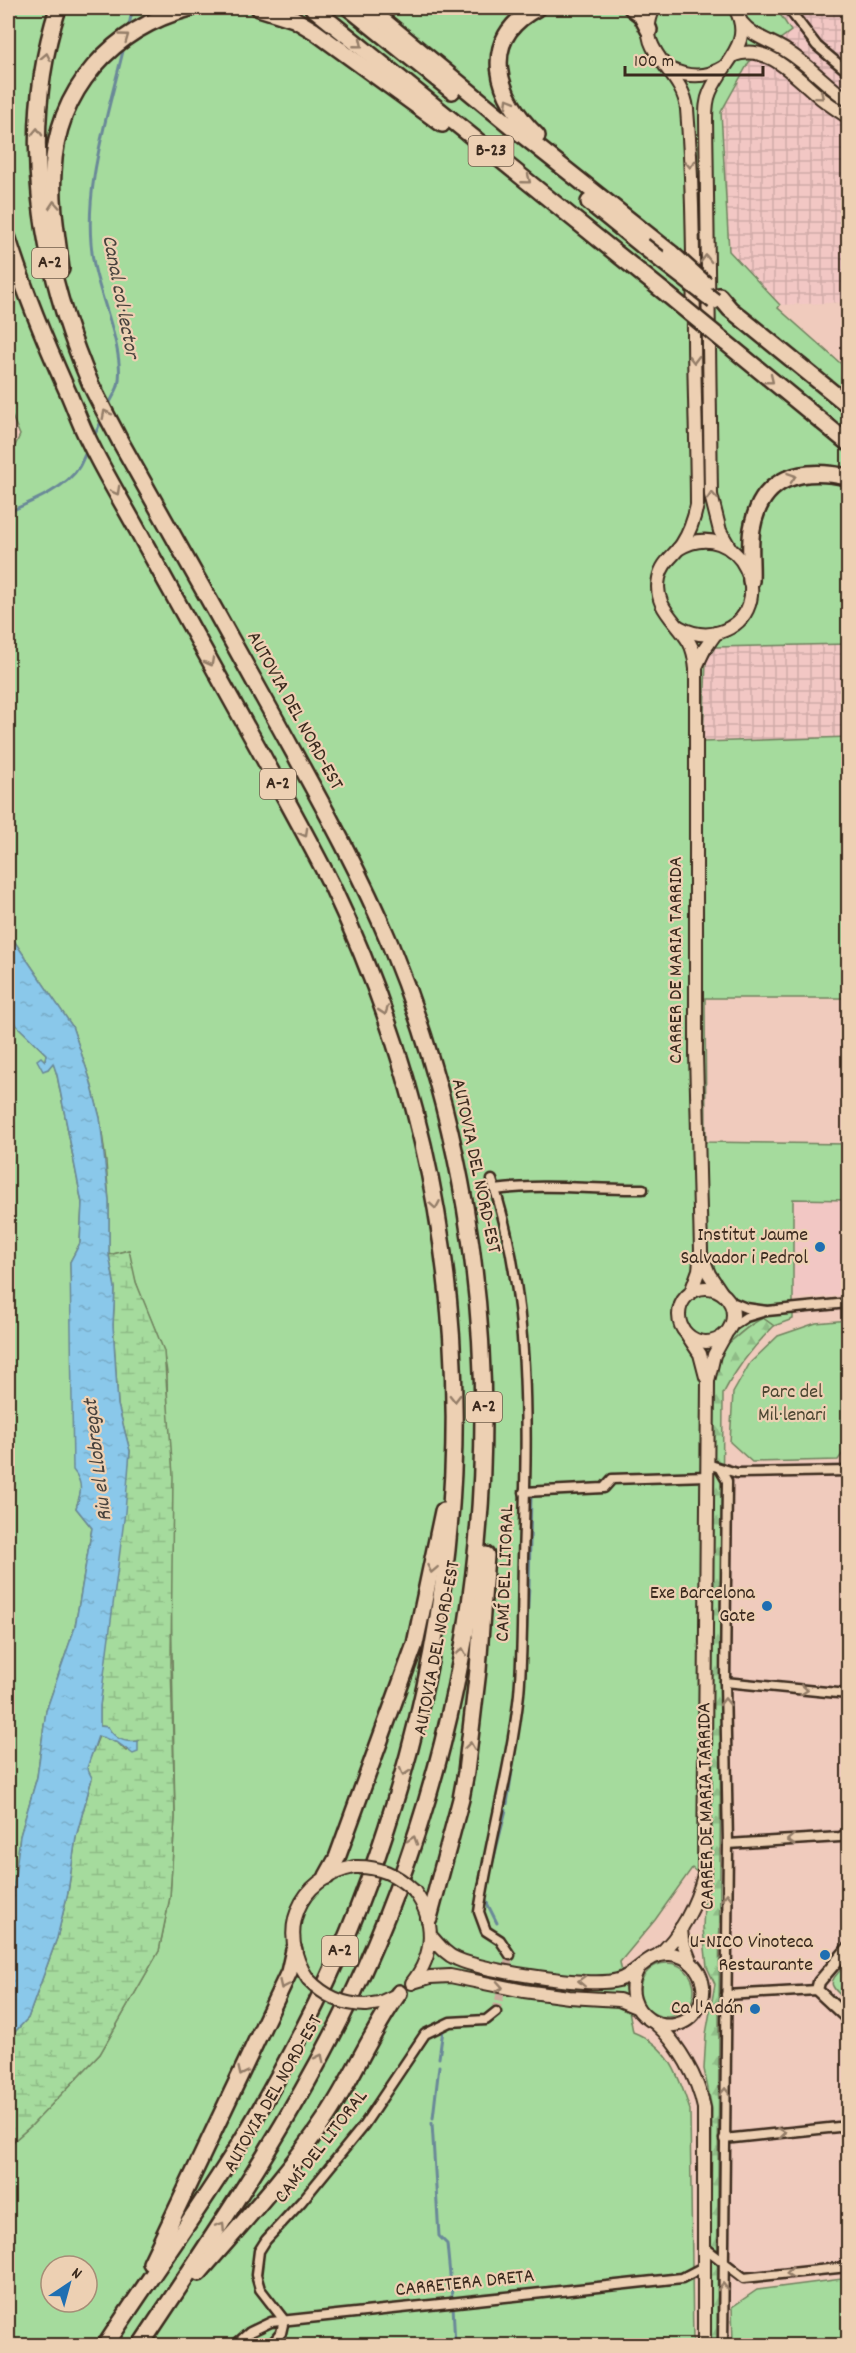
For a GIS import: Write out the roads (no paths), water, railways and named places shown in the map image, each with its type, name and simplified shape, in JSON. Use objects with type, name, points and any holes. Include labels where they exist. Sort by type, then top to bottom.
[{"type":"highway","name":"AUTOVIA DEL NORD-EST","points":[[58,8],[38,106],[37,148],[42,222],[53,276],[68,326],[92,386],[120,441],[331,820],[376,911],[405,984],[442,1098],[470,1235],[482,1353],[484,1453],[477,1560],[458,1674],[434,1775],[405,1864],[368,1960],[300,2098],[218,2231],[140,2346]]},
{"type":"highway","points":[[68,326],[54,205],[53,172],[63,122],[76,92],[104,54],[120,40],[147,24],[190,8]]},
{"type":"highway","points":[[259,8],[294,20],[314,31],[441,123],[509,166]]},
{"type":"highway","name":"B-23","points":[[313,8],[849,444]]},
{"type":"highway","name":"B-23","points":[[349,8],[645,240],[849,405]]},
{"type":"highway","points":[[368,8],[645,240],[671,253],[716,298]]},
{"type":"highway","points":[[537,8],[521,17],[502,45],[499,68],[501,86],[530,129],[596,186],[645,240]]},
{"type":"highway","points":[[632,8],[640,15],[648,30]]},
{"type":"highway","name":"AUTOVIA DEL NORD-EST","points":[[8,239],[61,388],[313,849],[347,920],[382,1005],[422,1137],[441,1239],[452,1339],[455,1450],[447,1562],[431,1665],[405,1769],[363,1896],[317,2001],[238,2147],[105,2346]]},
{"type":"highway","points":[[8,274],[61,388]]},
{"type":"highway","points":[[751,581],[752,529],[759,506],[771,489],[794,475],[821,473],[849,477]]},
{"type":"highway","points":[[327,1876],[337,1858],[412,1653],[422,1617],[455,1450]]},
{"type":"highway","points":[[429,1918],[461,1799],[470,1744],[486,1563],[487,1507],[484,1453]]},
{"type":"highway","points":[[129,2309],[289,1972],[294,1950]]},
{"type":"highway","points":[[150,2330],[310,2141],[343,2091],[382,2019],[399,1993]]},
{"type":"main road","points":[[654,8],[648,30],[655,53],[677,81],[687,106],[697,505],[692,525],[677,550],[664,564],[658,587],[664,611],[677,625],[692,649],[696,669]]},
{"type":"main road","points":[[735,8],[741,22],[751,33],[787,52],[849,100]]},
{"type":"main road","points":[[731,550],[718,525],[711,495],[706,106],[710,92],[725,66],[734,56],[741,39],[741,22]]},
{"type":"main road","points":[[734,56],[754,53],[775,60],[849,117]]},
{"type":"main road","points":[[669,68],[681,74],[701,76],[711,74],[725,66]]},
{"type":"main road","points":[[677,550],[704,541],[718,543],[731,550],[743,561],[751,581],[750,598],[744,614],[732,626],[716,633],[696,634],[677,625]]},
{"type":"main road","points":[[696,669],[704,650],[716,633]]},
{"type":"main road","name":"CARRER DE MARIA TARRIDA","points":[[691,1292],[699,1270],[700,1251],[696,1053],[696,669]]},
{"type":"main road","name":"CARRER DE MARIA TARRIDA","points":[[700,1251],[709,1274],[725,1296]]},
{"type":"main road","points":[[706,1288],[725,1296],[733,1312],[728,1331],[716,1340],[706,1342],[688,1335],[681,1325],[679,1313],[682,1301],[691,1292],[706,1288]]},
{"type":"main road","name":"CARRER DE MARIA TARRIDA","points":[[657,1956],[671,1943],[681,1928],[702,1884],[705,1864],[708,1381],[714,1355],[728,1331]]},
{"type":"main road","name":"CARRER DE MARIA TARRIDA","points":[[688,1335],[700,1354],[708,1381]]},
{"type":"main road","points":[[354,1867],[386,1871],[401,1879],[414,1891],[426,1909],[430,1935],[427,1958],[413,1982],[399,1993],[379,2003],[351,2004],[337,2000],[318,1989],[308,1979],[294,1950],[293,1928],[296,1913],[308,1893],[327,1876],[354,1867]]},
{"type":"main road","name":"CARRER DE MARIA TARRIDA","points":[[681,1928],[682,1940],[691,1963]]},
{"type":"main road","points":[[430,1935],[446,1953],[457,1959],[529,1975],[566,1980],[607,1982],[627,1976],[638,1970],[646,1961],[657,1956],[675,1954],[691,1963],[701,1977],[703,1993],[698,2008],[689,2018],[682,2033],[680,2053]]},
{"type":"main road","points":[[636,2007],[632,1988],[638,1970]]},
{"type":"main road","points":[[413,1982],[430,1977],[450,1976],[524,1991],[619,2000],[636,2007],[667,2033],[680,2053],[704,2108],[704,2346]]},
{"type":"main road","points":[[655,2023],[672,2025],[689,2018]]},
{"type":"street","points":[[788,8],[817,46],[849,72]]},
{"type":"street","name":"CAMÍ DEL LITORAL","points":[[492,1180],[508,1233],[522,1330],[526,1387],[525,1492],[519,1693],[479,1912],[486,1931],[500,1940],[510,1955]]},
{"type":"street","points":[[495,1190],[516,1187],[587,1186],[643,1190]]},
{"type":"street","points":[[725,1296],[746,1308],[767,1311]]},
{"type":"street","points":[[728,1331],[746,1317],[767,1311],[849,1303]]},
{"type":"street","points":[[525,1492],[604,1488],[612,1479],[720,1469],[737,1473],[849,1471]]},
{"type":"street","points":[[720,1469],[728,1481],[737,1473]]},
{"type":"street","name":"CARRER DE MARIA TARRIDA","points":[[723,2346],[728,1844],[725,1682],[728,1481]]},
{"type":"street","points":[[725,1682],[849,1694]]},
{"type":"street","points":[[728,1844],[840,1837],[849,1833]]},
{"type":"street","points":[[817,1990],[819,1982],[849,1948]]},
{"type":"street","points":[[726,1995],[817,1990],[849,2019]]},
{"type":"street","name":"CAMÍ DEL LITORAL","points":[[284,2320],[260,2289],[256,2275],[259,2251],[266,2240],[302,2201],[364,2125],[425,2034],[450,2022],[486,2020],[496,2012]]},
{"type":"street","points":[[724,2139],[849,2126]]},
{"type":"street","points":[[704,2247],[744,2278],[849,2267]]},
{"type":"street","name":"CARRETERA DRETA","points":[[234,2346],[259,2327],[271,2322],[682,2278],[705,2266]]},
{"type":"street","points":[[270,2346],[282,2333],[284,2320]]},
{"type":"water","name":"Riu el Llobregat","points":[[8,932],[72,1026],[100,1118],[109,1201],[109,1255],[115,1288],[113,1325],[118,1405],[130,1451],[125,1512],[100,1706],[100,1726],[108,1727],[121,1740],[138,1741],[138,1752],[133,1754],[118,1743],[98,1736],[87,1768],[92,1778],[76,1837],[68,1892],[57,1938],[28,2018],[8,2039],[8,1935],[20,1836],[37,1777],[46,1711],[75,1627],[92,1528],[76,1508],[80,1488],[79,1479],[73,1470],[70,1262],[80,1243],[82,1203],[53,1063],[43,1071],[37,1060],[41,1057],[45,1061],[46,1054],[8,1017]]},
{"type":"waterway","name":"Canal col·lector","points":[[128,29],[133,8]]},
{"type":"waterway","name":"Canal col·lector","points":[[108,406],[118,386],[120,373],[116,342],[94,265],[91,211],[98,155],[124,47]]},
{"type":"waterway","name":"Canal col·lector","points":[[94,436],[103,418]]},
{"type":"waterway","name":"Canal col·lector","points":[[8,512],[47,494],[66,482],[79,467],[87,450]]},
{"type":"waterway","points":[[525,1663],[531,1497]]},
{"type":"waterway","points":[[524,1678],[524,1688]]},
{"type":"waterway","points":[[507,1804],[523,1697]]},
{"type":"waterway","points":[[490,1873],[506,1810]]},
{"type":"waterway","points":[[486,1894],[486,1901],[497,1923]]},
{"type":"waterway","points":[[439,2058],[443,2030]]},
{"type":"waterway","points":[[433,2118],[439,2066]]},
{"type":"waterway","points":[[432,2123],[439,2236],[447,2244],[452,2296]]},
{"type":"waterway","points":[[453,2305],[455,2346]]},
{"type":"tunnel","points":[[496,2012],[510,1955]]},
{"type":"place","name":"Institut Jaume Salvador i Pedrol","points":[[820,1247]]},
{"type":"place","name":"Exe Barcelona Gate","points":[[767,1606]]},
{"type":"place","name":"U-NICO Vinoteca Restaurante","points":[[825,1955]]},
{"type":"place","name":"Ca l'Adán","points":[[755,2009]]},
{"type":"park label","name":"Parc del Mil·lenari","points":[[792,1404]]}]
